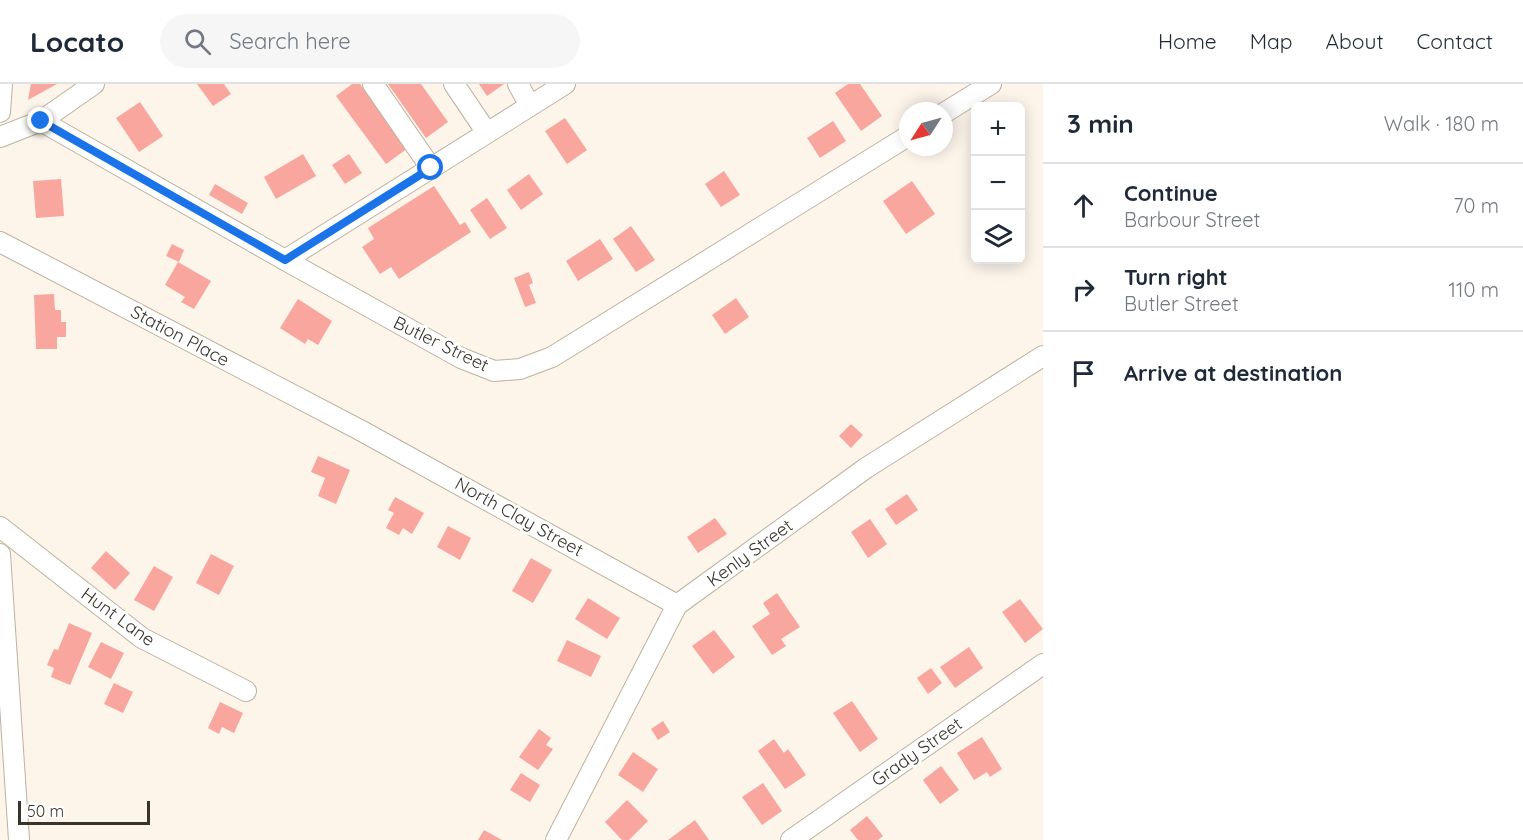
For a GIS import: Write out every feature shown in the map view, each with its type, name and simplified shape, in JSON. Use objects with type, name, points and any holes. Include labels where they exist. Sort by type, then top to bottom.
[{"type":"street","points":[[0,112],[2,84]]},
{"type":"street","points":[[0,137],[41,121],[94,84]]},
{"type":"street","points":[[374,84],[431,168]]},
{"type":"street","points":[[454,84],[487,133]]},
{"type":"street","points":[[518,84],[530,106]]},
{"type":"street","points":[[285,260],[565,84]]},
{"type":"street","points":[[953,107],[991,84]]},
{"type":"street","name":"Butler Street","points":[[41,121],[461,358],[494,371],[520,369],[552,357],[899,142]]},
{"type":"street","name":"Station Place","points":[[0,242],[360,430]]},
{"type":"street","name":"Kenly Street","points":[[560,839],[677,605],[866,468],[1043,356]]},
{"type":"street","name":"North Clay Street","points":[[360,430],[677,605]]},
{"type":"street","name":"Hunt Lane","points":[[0,527],[142,638],[246,691]]},
{"type":"street","points":[[0,554],[19,840]]},
{"type":"street","name":"Grady Street","points":[[791,840],[1043,664]]},
{"type":"building","points":[[31,84],[57,84],[28,100]]},
{"type":"building","points":[[197,84],[224,84],[231,94],[213,106]]},
{"type":"building","points":[[352,84],[360,84],[408,148],[386,164],[336,96]]},
{"type":"building","points":[[388,84],[421,84],[448,122],[426,138]]},
{"type":"building","points":[[479,84],[504,84],[487,96]]},
{"type":"building","points":[[848,84],[860,84],[882,116],[861,131],[835,93]]},
{"type":"building","points":[[140,102],[163,136],[139,152],[116,118]]},
{"type":"building","points":[[565,118],[587,150],[567,164],[545,131]]},
{"type":"building","points":[[833,121],[846,141],[820,158],[807,138]]},
{"type":"building","points":[[303,154],[316,176],[276,199],[264,177]]},
{"type":"building","points":[[349,154],[362,173],[345,184],[332,165]]},
{"type":"building","points":[[724,171],[740,195],[721,207],[705,184]]},
{"type":"building","points":[[529,174],[543,194],[521,210],[507,190]]},
{"type":"building","points":[[61,179],[64,216],[36,218],[33,181]]},
{"type":"building","points":[[912,181],[935,214],[906,234],[883,201]]},
{"type":"building","points":[[215,184],[248,203],[242,214],[209,195]]},
{"type":"building","points":[[434,186],[460,225],[465,222],[471,232],[399,279],[391,267],[380,274],[362,247],[374,239],[368,228]]},
{"type":"building","points":[[487,198],[507,228],[490,239],[470,210]]},
{"type":"building","points":[[631,226],[655,260],[636,272],[613,239]]},
{"type":"building","points":[[600,239],[613,259],[578,281],[566,261]]},
{"type":"building","points":[[172,244],[184,250],[179,262],[166,256]]},
{"type":"building","points":[[178,262],[211,281],[194,309],[181,302],[185,297],[165,285]]},
{"type":"building","points":[[529,272],[533,283],[529,285],[536,303],[525,307],[514,278]]},
{"type":"building","points":[[54,294],[55,310],[61,310],[61,322],[66,322],[66,337],[57,337],[57,349],[36,349],[34,295]]},
{"type":"building","points":[[736,298],[749,317],[725,334],[712,315]]},
{"type":"building","points":[[298,299],[332,321],[318,345],[308,339],[305,344],[280,328]]},
{"type":"building","points":[[851,424],[863,435],[851,448],[839,436]]},
{"type":"building","points":[[318,456],[350,470],[336,504],[318,496],[325,478],[311,472]]},
{"type":"building","points":[[907,494],[918,510],[896,525],[885,509]]},
{"type":"building","points":[[395,497],[424,513],[412,534],[403,528],[399,535],[386,528],[394,513],[388,510]]},
{"type":"building","points":[[715,518],[727,534],[698,553],[687,537]]},
{"type":"building","points":[[870,519],[887,544],[868,558],[851,532]]},
{"type":"building","points":[[448,526],[471,538],[460,560],[437,547]]},
{"type":"building","points":[[106,551],[130,573],[115,590],[91,568]]},
{"type":"building","points":[[211,554],[234,566],[219,595],[196,583]]},
{"type":"building","points":[[531,558],[552,570],[533,603],[512,591]]},
{"type":"building","points":[[154,566],[173,577],[154,611],[134,600]]},
{"type":"building","points":[[777,593],[800,627],[781,639],[786,646],[772,655],[752,626],[770,614],[763,603]]},
{"type":"building","points":[[588,598],[620,618],[607,639],[575,619]]},
{"type":"building","points":[[1020,599],[1043,629],[1025,643],[1002,612]]},
{"type":"building","points":[[69,623],[92,633],[70,685],[51,677],[54,668],[47,665],[54,649],[58,650]]},
{"type":"building","points":[[714,630],[735,657],[713,674],[692,646]]},
{"type":"building","points":[[567,640],[601,656],[591,677],[557,661]]},
{"type":"building","points":[[101,642],[124,653],[111,679],[88,667]]},
{"type":"building","points":[[969,647],[983,668],[955,688],[940,667]]},
{"type":"building","points":[[931,668],[942,683],[928,694],[917,678]]},
{"type":"building","points":[[114,683],[133,692],[123,713],[104,704]]},
{"type":"building","points":[[852,701],[878,739],[860,752],[833,713]]},
{"type":"building","points":[[220,702],[243,713],[234,733],[222,727],[219,734],[208,728]]},
{"type":"building","points":[[663,721],[670,732],[658,740],[651,729]]},
{"type":"building","points":[[539,729],[551,738],[546,745],[553,749],[538,770],[519,757]]},
{"type":"building","points":[[982,737],[1002,769],[990,777],[987,772],[974,780],[957,753]]},
{"type":"building","points":[[774,739],[784,753],[788,749],[806,775],[785,789],[758,751]]},
{"type":"building","points":[[633,752],[658,769],[643,792],[618,775]]},
{"type":"building","points":[[941,766],[959,790],[940,804],[923,780]]},
{"type":"building","points":[[521,773],[540,785],[530,802],[510,790]]},
{"type":"building","points":[[763,783],[782,811],[762,825],[742,797]]},
{"type":"building","points":[[627,800],[648,821],[629,840],[622,840],[605,822]]},
{"type":"building","points":[[867,816],[883,836],[878,840],[858,840],[850,830]]},
{"type":"building","points":[[695,820],[709,840],[668,840]]},
{"type":"building","points":[[484,830],[502,840],[478,840]]},
{"type":"route","points":[[41,121],[285,260],[431,168]]}]
